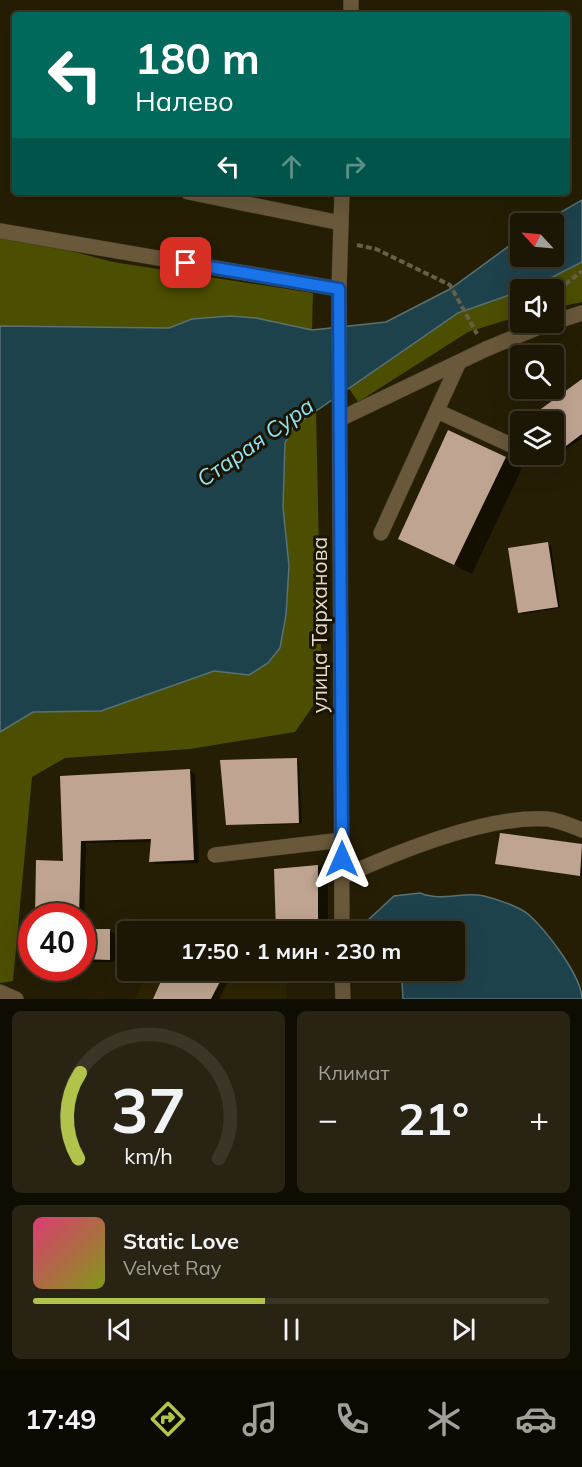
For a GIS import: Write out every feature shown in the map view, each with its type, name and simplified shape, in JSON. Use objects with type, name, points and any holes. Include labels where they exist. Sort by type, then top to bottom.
[{"type":"street","points":[[203,195],[341,223]]},
{"type":"street","name":"улица Тарханова","points":[[342,195],[339,318],[342,921]]},
{"type":"street","points":[[0,231],[339,289]]},
{"type":"street","points":[[564,318],[582,313]]},
{"type":"street","points":[[340,419],[459,362],[526,333]]},
{"type":"street","points":[[381,533],[459,362]]},
{"type":"street","points":[[437,411],[510,445]]},
{"type":"street","points":[[342,877],[381,859],[475,829],[515,821],[547,819],[582,830]]},
{"type":"street","points":[[215,855],[342,840]]},
{"type":"street","points":[[342,981],[343,999]]},
{"type":"street","points":[[0,992],[16,999]]},
{"type":"path","points":[[353,244],[376,249],[450,285],[466,314]]},
{"type":"path","points":[[564,285],[582,271]]},
{"type":"shaded area","points":[[0,237],[56,247],[113,262],[313,293],[312,330],[192,319],[170,328],[0,326]]},
{"type":"shaded area","points":[[582,262],[582,302],[564,306],[564,279],[548,279]]},
{"type":"shaded area","points":[[510,295],[510,319],[468,332],[358,402],[348,387],[458,313]]},
{"type":"shaded area","points":[[316,409],[322,693],[295,732],[190,749],[65,758],[32,777],[20,903],[18,903],[13,981],[0,983],[0,732],[33,712],[101,711],[214,671],[249,675],[280,648],[286,615],[289,566],[283,507],[285,443],[293,427]]},
{"type":"shaded area","points":[[143,981],[287,981],[286,999],[135,999]]},
{"type":"water","name":"Старая Сура","points":[[582,200],[582,262],[549,279],[510,279],[510,295],[458,313],[293,427],[285,443],[283,507],[289,566],[286,615],[280,648],[268,663],[249,675],[214,671],[101,711],[33,712],[0,732],[0,326],[169,328],[192,319],[230,316],[256,318],[312,330],[386,322],[450,289],[510,245],[510,267],[564,267],[564,213],[559,213]]},
{"type":"water","points":[[420,893],[436,897],[476,895],[507,903],[524,911],[544,930],[569,966],[576,978],[582,999],[403,999],[401,981],[465,981],[465,921],[367,921],[394,896]]},
{"type":"building","points":[[582,379],[582,434],[564,448],[564,411],[538,411],[555,399],[564,399],[564,392]]},
{"type":"building","points":[[448,430],[506,457],[454,565],[398,539]]},
{"type":"building","points":[[548,542],[558,607],[518,613],[508,548]]},
{"type":"building","points":[[297,758],[299,823],[226,825],[220,760]]},
{"type":"building","points":[[190,769],[194,860],[149,862],[151,839],[81,841],[79,903],[35,903],[36,860],[63,861],[60,776]]},
{"type":"building","points":[[500,833],[582,844],[580,876],[495,864]]},
{"type":"building","points":[[318,865],[318,921],[276,921],[274,869]]},
{"type":"building","points":[[96,929],[110,929],[110,960],[96,960]]},
{"type":"building","points":[[161,981],[220,981],[211,999],[153,999]]},
{"type":"route","points":[[186,263],[339,289],[342,859]]}]
